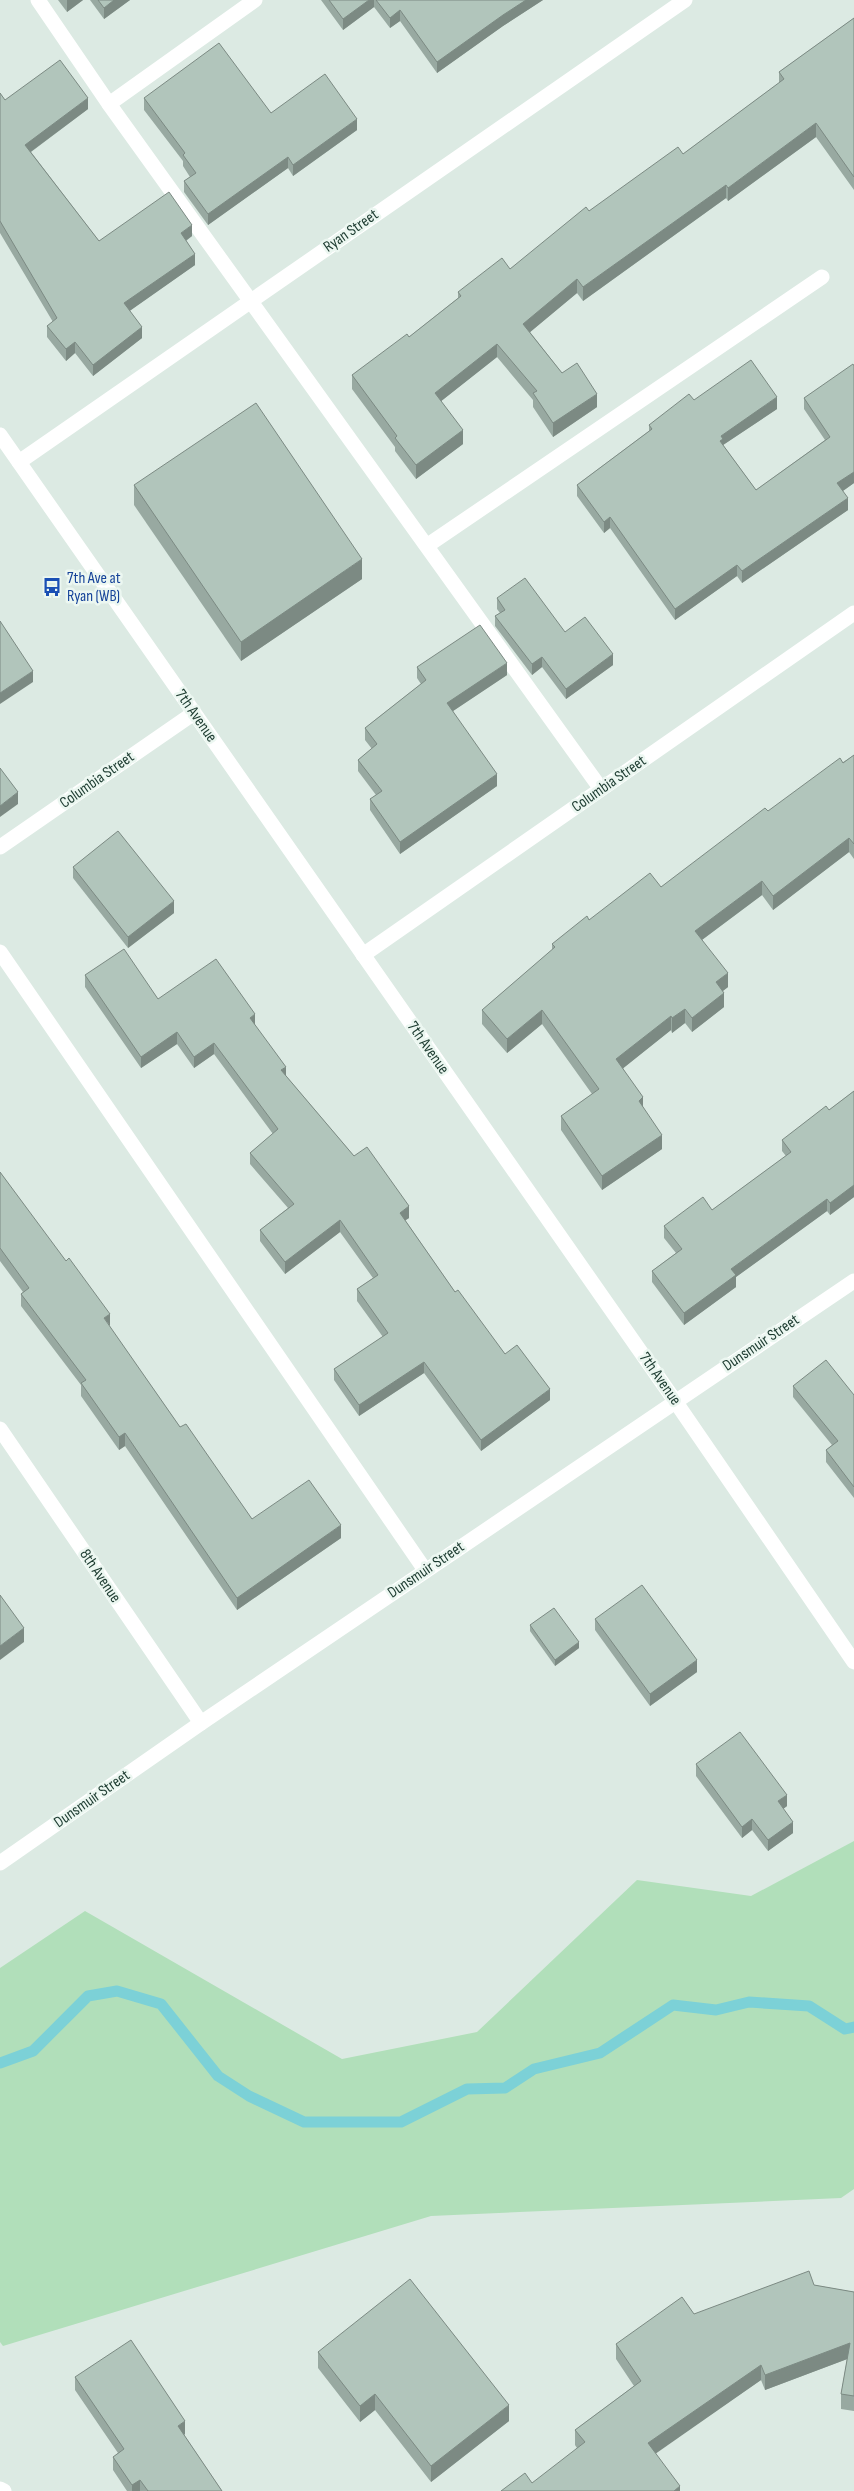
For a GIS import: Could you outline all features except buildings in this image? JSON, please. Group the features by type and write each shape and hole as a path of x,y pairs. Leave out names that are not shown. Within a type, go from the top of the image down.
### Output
{"street":[{"path":"38,0 109,104 252,300 602,789"},
{"path":"109,104 255,0"},
{"name":"Ryan Street","path":"19,462 685,0"},
{"path":"428,545 822,277"},
{"name":"7th Avenue","path":"0,435 675,1401 854,1662"},
{"name":"Columbia Street","path":"363,955 854,613"},
{"name":"Columbia Street","path":"0,847 194,713"},
{"path":"0,952 425,1570"},
{"name":"Dunsmuir Street","path":"0,1863 425,1570 854,1281"},
{"name":"8th Avenue","path":"0,1429 201,1723"},
{"path":"0,2489 4,2491"}],"green space":[{"path":"854,1841 854,2189 841,2198 431,2216 3,2346 0,2342 0,1968 85,1911 342,2059 477,2032 637,1880 751,1896"}],"waterway":[{"path":"0,2063 33,2051 88,1996 117,1991 161,2004 218,2076 249,2096 304,2122 401,2122 467,2089 505,2088 534,2069 600,2053 673,2005 716,2010 749,2002 809,2006 845,2029 854,2027"}],"place":[{"name":"7th Ave at Ryan (WB)","path":"52,587"}]}
